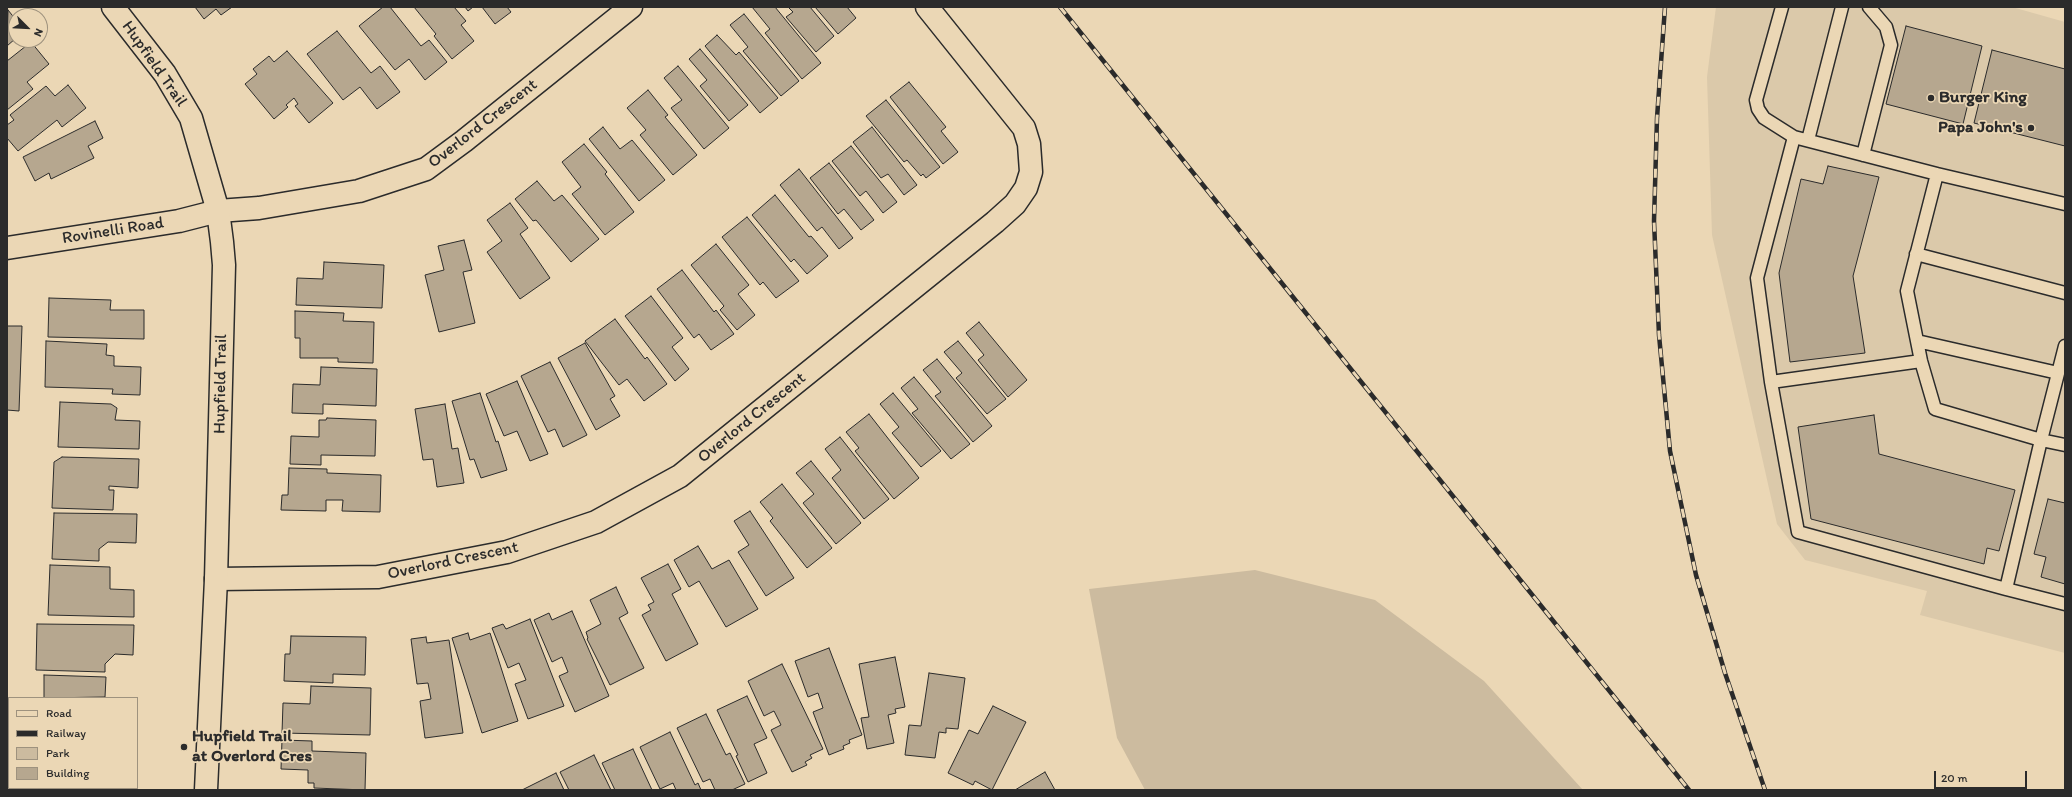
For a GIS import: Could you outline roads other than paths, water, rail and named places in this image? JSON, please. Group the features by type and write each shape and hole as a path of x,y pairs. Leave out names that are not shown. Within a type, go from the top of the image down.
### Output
{"street":[{"name":"Hupfield Trail","path":"114,7 165,74 191,118 218,211 224,265 216,579 206,790"},
{"name":"Overlord Crescent","path":"218,211 259,208 359,191 426,169 464,141 631,7"},
{"name":"Overlord Crescent","path":"216,579 378,577 507,552 596,522 680,476 995,222 1015,204 1026,188 1031,172 1029,144 1024,128 927,7"},
{"name":"Rovinelli Road","path":"7,248 179,221 218,211"}],"lane":[{"path":"1782,7 1756,100 1758,109 1764,118 1794,137 1937,174 2065,204"},
{"path":"1808,140 1842,7"},
{"path":"1863,155 1891,45 1886,27 1869,7"},
{"path":"1794,137 1757,278 1771,382 1798,532 2065,604"},
{"path":"1937,174 1907,291 1921,361 1935,409 2041,440 2065,445"},
{"path":"1916,254 2065,293"},
{"path":"1917,341 2058,373"},
{"path":"2006,589 2065,346"},
{"path":"1771,382 1921,361"}],"railway":[{"path":"1060,7 1689,790"},
{"path":"1665,7 1657,118 1654,221 1659,335 1670,451 1696,575 1725,673 1765,790"}],"place":[{"name":"Burger King","path":"1931,98"},
{"name":"Papa John's","path":"2031,128"},
{"name":"Hupfield Trail at Overlord Cres","path":"184,747"}]}
